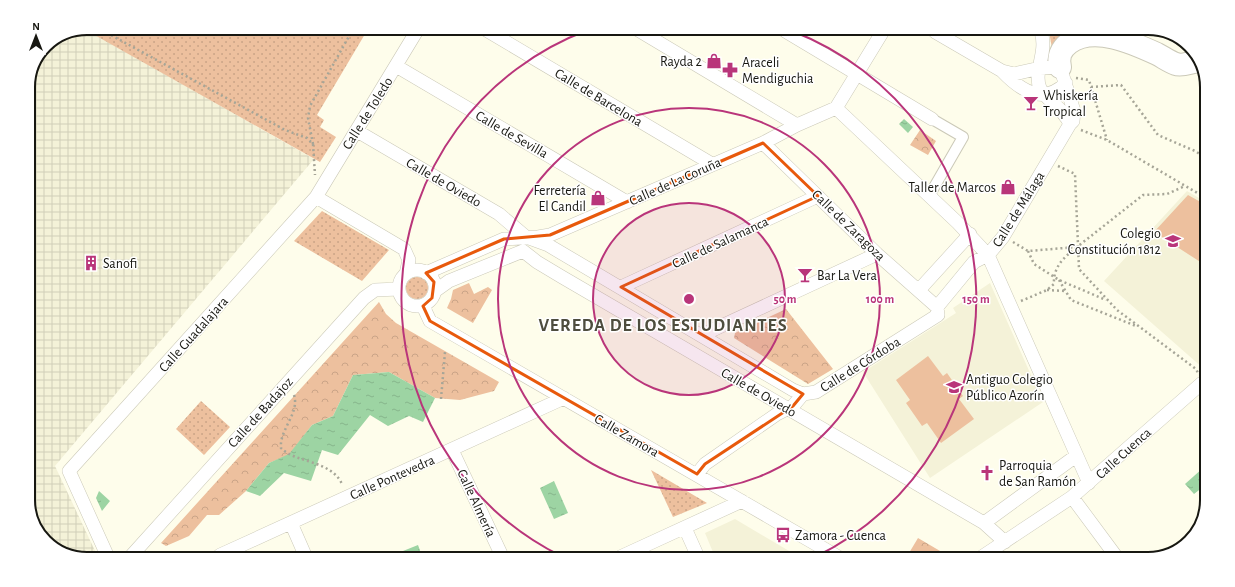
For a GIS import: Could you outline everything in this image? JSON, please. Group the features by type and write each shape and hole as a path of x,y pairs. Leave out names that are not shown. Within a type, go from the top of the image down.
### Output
{"highway":[{"path":"1150,35 1193,61"},
{"path":"1057,74 1059,55 1065,47 1076,39 1089,36 1102,36 1131,44 1178,65 1195,64"}],"street":[{"name":"Calle de Toledo","path":"316,197 339,157 357,132 414,35"},
{"name":"Calle de Barcelona","path":"494,35 712,164"},
{"path":"646,35 797,125"},
{"path":"792,35 963,137 929,196"},
{"path":"881,35 836,108 970,234 988,255"},
{"path":"940,35 1002,71 1010,80 1034,94 1046,95 1054,92 1057,74 1018,74 1002,71"},
{"name":"Calle de Málaga","path":"1041,35 1044,54 1057,74 1074,111 1073,121 1004,237 988,255 1089,483"},
{"name":"Calle de Sevilla","path":"396,66 627,202"},
{"name":"Calle de Málaga","path":"1057,74 1040,88 1063,111 1070,125"},
{"name":"Calle de La Coruña","path":"426,273 504,239 548,236 763,142 836,108"},
{"name":"Calle de Oviedo","path":"357,132 499,214 526,237 548,245 803,394"},
{"name":"Calle de Zaragoza","path":"763,142 877,254 937,307"},
{"name":"Calle de Salamanca","path":"621,287 818,196"},
{"path":"316,197 404,249 409,260 406,274"},
{"name":"Calle Guadalajara","path":"106,552 69,471 316,197"},
{"path":"919,290 970,234"},
{"path":"435,291 449,281 523,251 526,237"},
{"name":"Calle de Oviedo","path":"523,251 537,262 984,523 1005,542"},
{"path":"702,336 877,254"},
{"name":"Calle de Córdoba","path":"697,474 705,464 777,414 793,406 803,394 816,392 938,315 937,307 974,262 988,255"},
{"path":"414,270 426,273 434,282 435,291 432,298 423,306 414,306 406,303 400,296 398,289 401,280 406,274 414,270"},
{"name":"Calle de Badajoz","path":"135,552 364,298 375,290 398,289"},
{"name":"Calle Zamora","path":"423,306 430,321 830,552"},
{"name":"Calle Cuenca","path":"989,552 1072,497 1200,387"},
{"name":"Calle Pontevedra","path":"227,552 564,398"},
{"name":"Calle Almería","path":"452,450 500,552"},
{"path":"984,523 1076,456"},
{"path":"1072,497 1113,552"},
{"path":"631,552 742,501"},
{"path":"290,523 303,552"},
{"path":"685,528 696,552"}],"path":[{"path":"111,35 285,130 307,138 313,144"},
{"path":"315,176 313,144 308,118 310,106 350,35"},
{"path":"1057,74 1089,80 1107,140"},
{"path":"1091,87 1121,85 1158,135 1200,154"},
{"path":"1070,125 1107,140 1200,195"},
{"path":"1048,162 1075,174 1079,269 1117,310 1196,369 1200,378"},
{"path":"1011,306 1046,290 1054,284 1054,276 1062,259 1143,195 1167,194 1185,186"},
{"path":"1004,237 1028,251 1077,247"},
{"path":"1028,251 1034,264 1059,280 1108,300"},
{"path":"1059,280 1071,300 1141,328"},
{"path":"1046,290 1066,292"},
{"path":"441,399 445,352"},
{"path":"293,394 295,399 294,408 281,442 281,448 286,452 318,464 338,476 342,484"}],"highlighted area":[{"path":"763,143 818,196 621,287 803,394 793,406 705,464 697,474 430,321 423,306 432,298 434,282 426,273 504,239 550,235"}],"shaded area":[{"path":"96,35 314,159 55,466 96,552 77,551 67,548 55,541 50,537 40,523 35,504 35,83 40,64 45,56 56,56 56,46 70,38"},
{"name":"Colegio Constitución 1812","path":"1187,191 1200,199 1200,365 1104,281"},
{"name":"Antiguo Colegio Público Azorín","path":"990,283 1043,402 930,478 863,372 956,313 953,308"},
{"path":"735,519 791,552 713,552 705,533"}],"green space":[{"path":"95,35 364,35 317,115 324,120 320,127 336,137 320,162"},
{"path":"1050,35 1065,35 1052,48"},
{"path":"920,130 936,141 928,155 910,145"},
{"path":"1188,195 1200,202 1200,262 1154,232"},
{"path":"322,211 389,250 362,281 294,241"},
{"path":"417,277 425,280 428,288 425,296 417,299 409,296 406,288 409,280"},
{"path":"469,283 474,294 488,287 492,290 473,323 447,308 453,290"},
{"path":"379,302 386,314 396,323 499,382 494,391 460,400 435,398 389,372 353,375 333,416 312,425 289,455 269,463 246,491 219,515 207,515 189,536 166,546 161,543"},
{"path":"786,309 833,369 808,384 734,338 735,333"},
{"path":"928,356 943,376 947,373 963,396 959,399 974,419 941,443 927,423 922,426 906,403 910,400 896,380"},
{"path":"201,401 230,427 204,455 176,429"},
{"path":"651,470 707,503 673,517"},
{"path":"918,538 942,552 910,552"}],"water":[{"path":"904,119 913,127 908,133 899,124"},
{"path":"389,372 435,398 423,422 409,416 388,426 370,415 338,455 322,450 311,481 284,473 260,496 246,491 269,463 289,454 312,425 333,416 353,375"},
{"path":"1200,471 1200,489 1194,494 1185,484"},
{"path":"554,481 568,513 554,519 540,488"},
{"path":"99,491 110,501 102,511 96,498"},
{"path":"418,545 421,552 400,552"}],"place":[{"name":"Rayda 2","path":"714,61"},
{"name":"Araceli Mendiguchia","path":"730,70"},
{"name":"Whiskería Tropical","path":"1031,103"},
{"name":"Taller de Marcos","path":"1008,187"},
{"name":"Ferretería El Candil","path":"598,198"},
{"name":"Colegio Constitución 1812","path":"1173,241"},
{"name":"Sanofi","path":"91,263"},
{"name":"Bar La Vera","path":"805,275"},
{"name":"Antiguo Colegio Público Azorín","path":"954,387"},
{"name":"Parroquia de San Ramón","path":"987,473"},
{"name":"Zamora - Cuenca","path":"783,535"}],"district":[{"name":"VEREDA DE LOS ESTUDIANTES","path":"663,325"}]}
